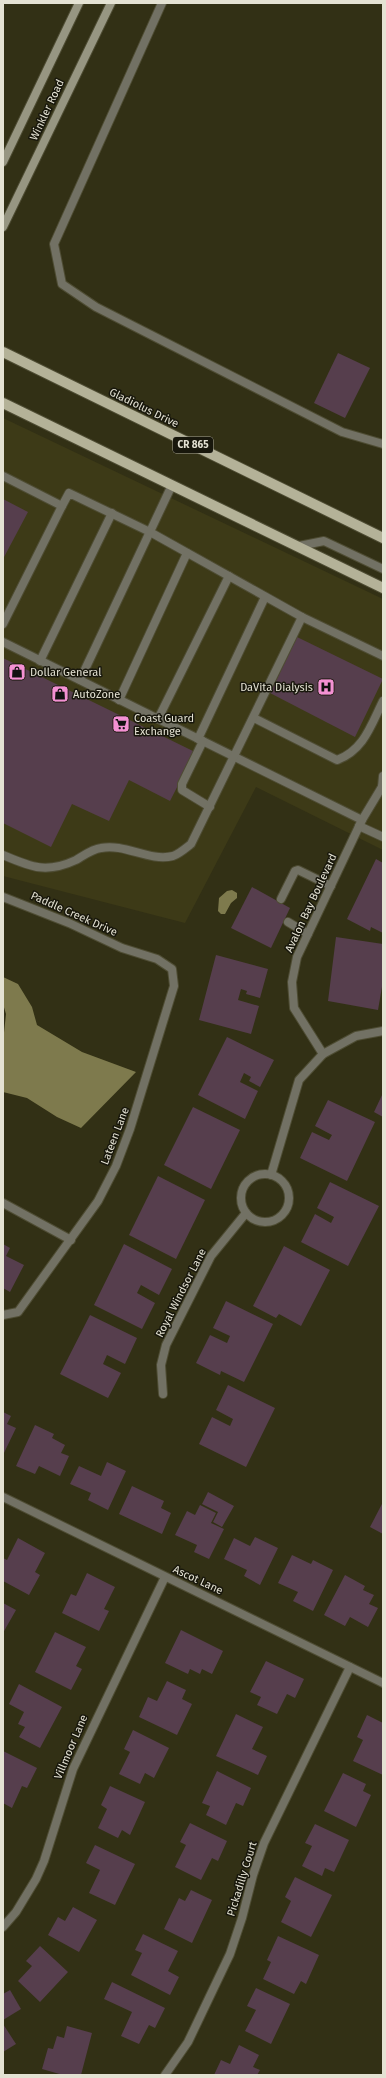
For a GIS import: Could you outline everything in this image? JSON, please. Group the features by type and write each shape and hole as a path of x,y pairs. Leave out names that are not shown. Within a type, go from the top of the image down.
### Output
{"main road":[{"name":"Gladiolus Drive","path":"3,352 383,538"},
{"path":"3,403 383,588"}],"street":[{"name":"Winkler Road","path":"3,162 80,3"},
{"name":"Winkler Road","path":"3,227 111,3"},
{"path":"162,3 54,244 62,284 96,307 342,432 383,444"},
{"path":"3,476 62,506"},
{"path":"80,680 172,485"},
{"path":"3,624 69,493 150,532 302,618 383,656"},
{"path":"40,660 112,513"},
{"path":"299,546 324,541 383,569"},
{"path":"119,700 187,553"},
{"path":"158,719 229,576"},
{"path":"210,807 182,790 182,784 265,597"},
{"path":"3,855 28,866 43,869 60,867 100,848 117,847 161,857 175,856 191,844 302,618"},
{"path":"3,642 201,740 360,823 383,837"},
{"path":"254,718 337,760 348,756 361,745 383,701"},
{"name":"Avalon Bay Boulevard","path":"323,1054 294,1008 292,982 297,957 360,823 382,786 383,776"},
{"path":"281,899 295,871 298,870 331,886"},
{"name":"Paddle Creek Drive","path":"3,896 135,953"},
{"path":"288,922 308,934"},
{"name":"Lateen Lane","path":"3,1316 18,1312 98,1201 116,1166 130,1129 174,986 172,969 157,958 135,953"},
{"path":"271,1175 299,1080 323,1054 356,1036 383,1031"},
{"path":"271,1175 279,1178 288,1191 287,1208 282,1215 267,1222 253,1219 246,1213 241,1198 245,1185 254,1176 271,1175"},
{"path":"3,1203 71,1240"},
{"name":"Royal Windsor Lane","path":"163,1394 162,1364 166,1345 211,1256 246,1213"},
{"name":"Ascot Lane","path":"3,1498 277,1630 383,1683"},
{"name":"Villmoor Lane","path":"3,1927 16,1912 36,1879 44,1861 72,1769 165,1577"},
{"name":"Pickadilly Court","path":"165,2075 188,2042 230,1954 264,1843 350,1667"}],"shaded area":[{"path":"3,418 383,599 383,850 256,787 185,923 3,876"},
{"path":"232,890 237,893 237,898 231,903 225,914 221,914 218,911 219,898 227,891"},
{"path":"3,977 18,984 32,1007 37,1025 82,1052 136,1072 81,1128 57,1117 27,1098 3,1092 3,1042 6,1014 3,1004"}],"building":[{"path":"338,353 370,368 345,418 314,403"},
{"path":"3,499 28,512 3,559"},
{"name":"DaVita Dialysis","path":"297,637 383,679 355,737 270,693"},
{"path":"3,658 195,752 170,801 129,780 109,821 72,804 51,847 3,823"},
{"path":"376,859 383,863 383,933 371,927 370,931 347,919"},
{"path":"252,887 290,908 271,948 231,928"},
{"path":"336,937 383,944 383,981 378,1010 328,1001"},
{"path":"216,955 268,969 260,998 246,994 247,991 241,989 238,1000 259,1006 251,1034 199,1020"},
{"path":"227,1037 274,1060 260,1087 249,1081 251,1077 244,1073 240,1082 258,1091 245,1119 198,1095"},
{"path":"383,1093 383,1117 374,1112"},
{"path":"328,1100 375,1122 347,1181 300,1158 312,1132 329,1140 332,1135 315,1126"},
{"path":"193,1107 240,1130 211,1189 164,1165"},
{"path":"158,1176 205,1200 176,1259 129,1235"},
{"path":"330,1182 379,1206 348,1266 301,1242 315,1214 331,1223 334,1217 317,1208"},
{"path":"3,1244 10,1248 6,1256 24,1265 10,1292 3,1288"},
{"path":"124,1244 172,1269 159,1295 141,1285 137,1293 155,1303 142,1329 94,1305"},
{"path":"284,1246 330,1270 301,1326 279,1314 276,1318 253,1306"},
{"path":"226,1301 273,1324 244,1382 221,1371 220,1375 196,1363 210,1335 227,1343 230,1336 213,1328"},
{"path":"90,1315 137,1338 125,1364 107,1355 103,1364 121,1373 108,1398 60,1374"},
{"path":"228,1385 275,1408 246,1467 199,1444 212,1417 230,1426 233,1419 216,1410"},
{"path":"3,1412 11,1416 7,1424 16,1428 3,1455"},
{"path":"35,1425 54,1434 52,1438 65,1445 61,1453 69,1456 60,1476 39,1466 35,1474 16,1466"},
{"path":"107,1462 126,1471 108,1510 88,1500 91,1493 70,1484 79,1466 101,1476"},
{"path":"132,1486 164,1501 161,1508 171,1513 162,1534 119,1514"},
{"path":"208,1492 234,1506 222,1527 213,1522 218,1512 202,1504"},
{"path":"383,1502 383,1534 370,1527"},
{"path":"200,1505 216,1513 211,1523 224,1529 209,1559 194,1552 197,1545 175,1535 187,1511 195,1515"},
{"path":"255,1537 278,1548 260,1585 244,1576 247,1570 224,1559 234,1538 250,1546"},
{"path":"18,1538 45,1553 35,1572 40,1575 29,1595 3,1581 3,1558 7,1560"},
{"path":"292,1555 311,1564 313,1560 333,1570 313,1611 293,1601 298,1592 278,1583"},
{"path":"87,1573 115,1587 104,1609 109,1611 99,1631 62,1613 71,1594 76,1596"},
{"path":"345,1575 365,1586 363,1590 374,1595 369,1604 378,1608 368,1627 350,1617 345,1626 324,1615"},
{"path":"3,1603 16,1610 3,1633"},
{"path":"181,1630 223,1651 212,1674 202,1669 200,1674 190,1669 188,1674 165,1663"},
{"path":"55,1632 86,1647 76,1666 82,1669 71,1690 35,1672"},
{"path":"266,1661 304,1679 295,1698 287,1694 277,1714 257,1705 261,1697 250,1692"},
{"path":"167,1681 186,1690 182,1699 192,1704 177,1735 139,1717 148,1697 157,1701"},
{"path":"19,1684 62,1707 40,1748 19,1737 25,1727 18,1724 24,1712 9,1704"},
{"path":"236,1714 263,1727 252,1749 267,1756 258,1775 216,1756"},
{"path":"367,1715 383,1723 383,1775 353,1761 363,1740 357,1737"},
{"path":"133,1730 169,1748 154,1778 145,1773 140,1784 119,1774 130,1752 124,1749"},
{"path":"3,1751 37,1768 27,1788 22,1786 12,1808 3,1803"},
{"path":"217,1771 251,1788 243,1806 236,1803 226,1825 206,1815 210,1806 202,1803"},
{"path":"343,1773 366,1784 363,1791 371,1795 356,1827 324,1811"},
{"path":"110,1786 145,1802 130,1835 122,1830 118,1838 98,1828 107,1809 101,1805"},
{"path":"190,1823 227,1841 218,1861 212,1858 201,1880 175,1867 186,1845 180,1842"},
{"path":"315,1824 349,1840 334,1872 325,1868 322,1876 302,1866 312,1846 305,1843"},
{"path":"95,1845 135,1864 115,1905 89,1893 100,1870 86,1863"},
{"path":"295,1877 332,1895 311,1937 281,1922 291,1901 285,1897"},
{"path":"191,1890 212,1900 192,1943 164,1929 179,1898 185,1901"},
{"path":"73,1907 97,1920 79,1952 48,1935 58,1917 65,1921"},
{"path":"143,1934 178,1951 168,1971 179,1977 170,1995 131,1975 142,1953 135,1950"},
{"path":"278,1936 319,1955 306,1984 301,1981 294,1994 263,1979 271,1962 267,1960"},
{"path":"40,1946 68,1972 40,2002 18,1981 32,1966 26,1961"},
{"path":"112,1982 165,2008 155,2028 149,2025 139,2044 121,2036 132,2012 104,1999"},
{"path":"256,1988 290,2004 271,2044 245,2031 256,2010 247,2006"},
{"path":"10,1990 21,2009 3,2020 3,1994"},
{"path":"3,2024 16,2044 3,2052"},
{"path":"67,2026 92,2033 81,2075 63,2075 42,2069 48,2048 53,2049 57,2036 64,2038"},
{"path":"239,2045 259,2055 253,2067 260,2070 257,2075 214,2075 221,2060 230,2064"}],"place":[{"name":"Dollar General","path":"17,672"},
{"name":"DaVita Dialysis","path":"326,687"},
{"name":"AutoZone","path":"60,694"},
{"name":"Coast Guard Exchange","path":"121,724"}]}
